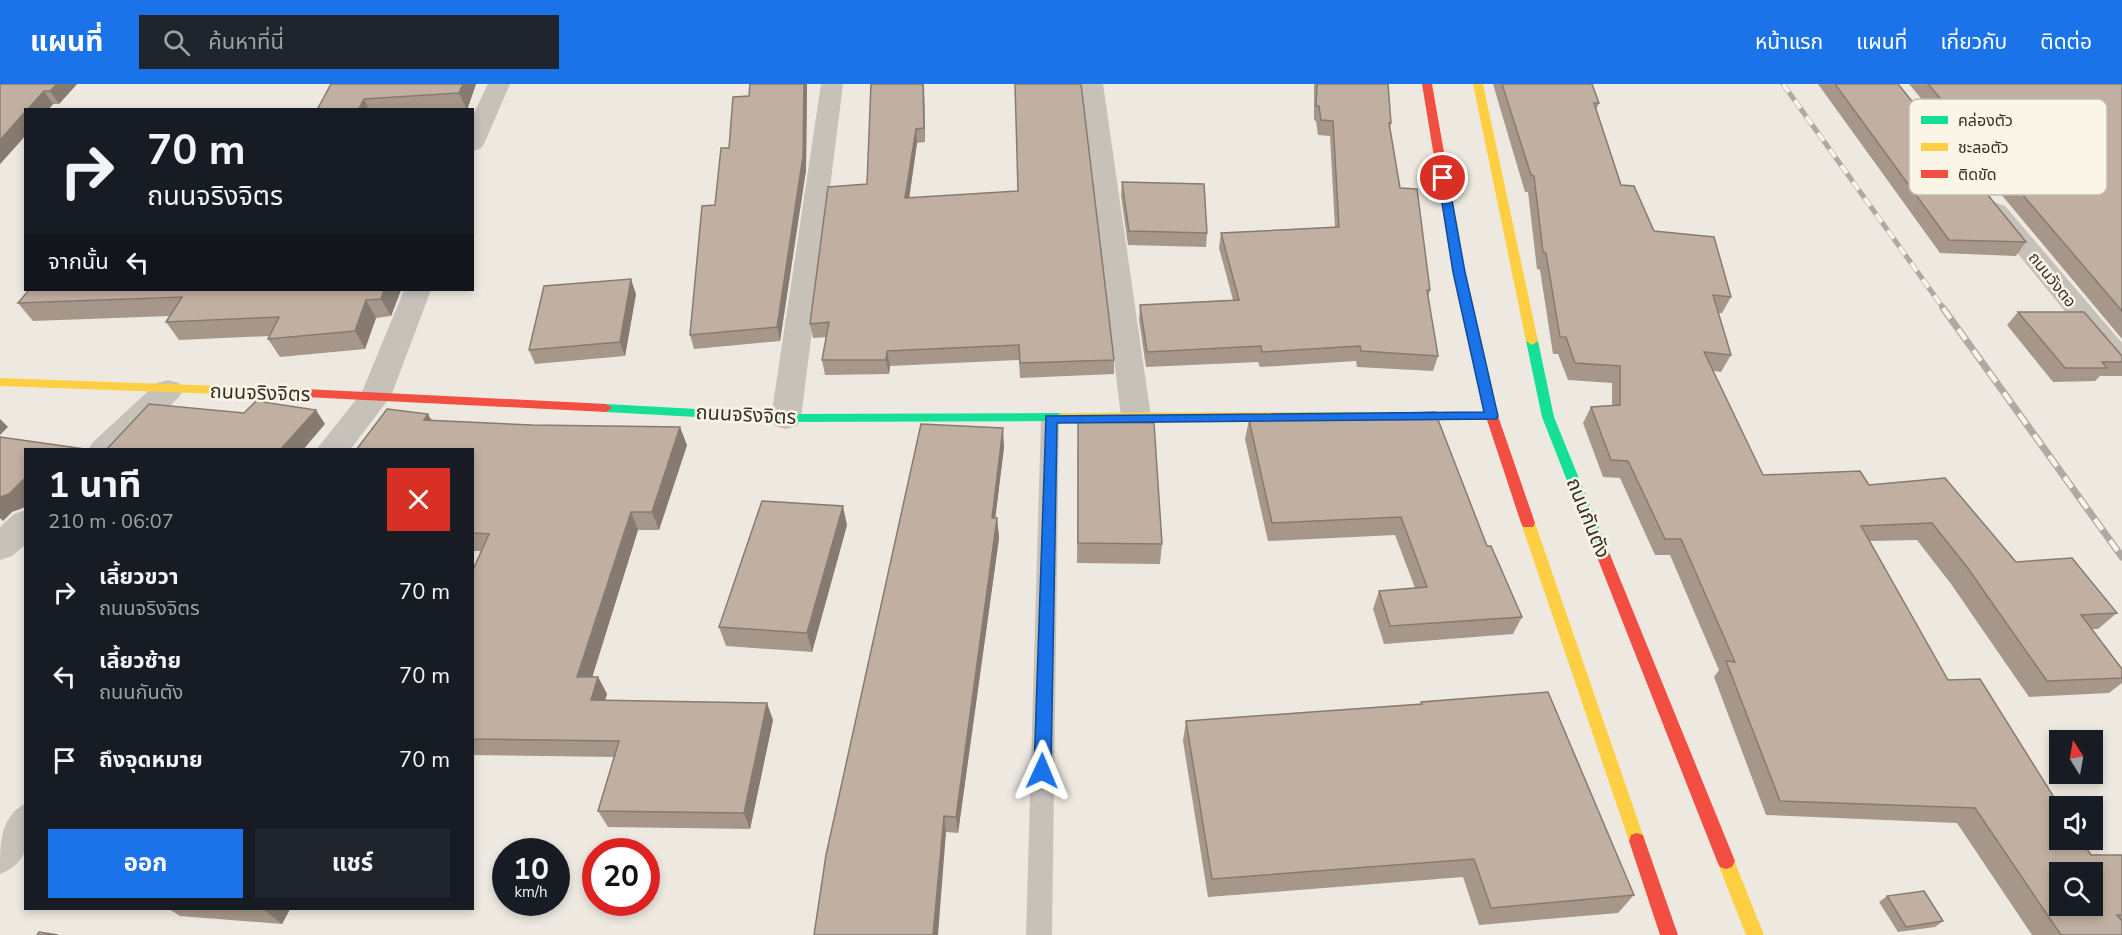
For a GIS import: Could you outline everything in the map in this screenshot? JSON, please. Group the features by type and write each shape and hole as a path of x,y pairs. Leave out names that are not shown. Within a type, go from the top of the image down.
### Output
{"main road":[{"path":"1427,84 1459,272 1497,416 1669,935"},
{"name":"ถนนกันตัง","path":"1478,84 1543,417 1755,935"},
{"name":"ถนนจริงจิตร","path":"0,382 376,396 786,418 1497,416"}],"street":[{"path":"474,140 499,84"},
{"path":"786,418 832,84"},
{"path":"1092,84 1136,417"},
{"name":"ถนนวังตอ","path":"1983,195 2122,362"},
{"path":"334,448 376,396 417,291"},
{"path":"106,448 168,390"},
{"path":"0,547 24,526"},
{"path":"0,854 24,824"}],"lane":[{"path":"1039,935 1050,419"}],"building":[{"path":"0,84 57,84 50,91 44,91 29,108 24,108 24,113 0,140"},
{"path":"331,84 463,84 459,93 364,99 359,108 318,108"},
{"path":"750,84 804,84 803,156 777,327 690,335 702,206 715,205 721,148 729,148 733,97 749,96"},
{"path":"871,84 923,84 924,128 916,129 905,198 1018,191 1015,84 1081,84 1114,360 1020,363 1019,345 887,351 886,360 822,360 829,322 810,324 828,187 867,184"},
{"path":"1317,84 1388,84 1391,123 1389,123 1400,188 1417,189 1430,290 1427,290 1438,356 1361,351 1360,346 1262,352 1261,346 1147,352 1140,305 1239,300 1221,233 1339,227 1333,121 1321,120 1319,106 1316,106"},
{"path":"1502,84 1592,84 1599,103 1594,103 1621,185 1634,186 1654,231 1714,237 1731,297 1713,295 1731,355 1704,352 1763,475 1860,471 1869,485 1945,478 2016,562 2072,558 2117,613 2081,615 2122,669 2122,678 2047,681 1967,567 1932,523 1861,526 1948,680 1980,679 2053,796 2049,796 2049,850 2088,850 2091,855 2122,855 2122,915 2117,915 2122,921 2122,935 2061,935 1975,808 1780,801 1726,661 1735,662 1681,539 1665,539 1628,461 1611,460 1591,407 1620,405 1620,366 1575,363 1566,337 1560,337 1546,253 1543,252 1534,176 1531,175"},
{"path":"1835,84 1898,84 1910,99 1909,185"},
{"path":"1928,84 2122,84 2122,311 2023,195 2107,195 2107,99 1941,99"},
{"path":"1122,182 1204,184 1207,233 1129,231"},
{"path":"1916,195 1988,195 2026,242 1949,240"},
{"path":"631,279 620,342 529,350 544,286"},
{"path":"28,291 384,291 381,299 366,300 355,331 268,339 279,317 166,322 182,297 18,303"},
{"path":"2018,312 2084,312 2122,356 2122,362 2102,362 2107,368 2065,368"},
{"path":"256,401 316,410 282,448 108,448 149,404 244,413"},
{"path":"387,409 428,414 424,420 532,425 680,427 652,512 631,512 577,677 598,677 591,700 767,703 744,813 598,811 619,741 474,739 474,568 489,534 474,533 474,448 358,448"},
{"path":"1435,412 1487,546 1491,546 1522,617 1390,626 1379,591 1427,587 1401,517 1272,523 1249,420"},
{"path":"1078,422 1154,423 1162,544 1078,543"},
{"path":"921,424 1003,428 992,518 997,518 956,817 944,816 933,935 814,935 826,855"},
{"path":"0,437 78,448 24,448 24,479 9,494 0,497"},
{"path":"762,501 843,506 807,633 719,627"},
{"path":"1548,692 1634,895 1491,908 1474,859 1212,879 1186,721 1422,704 1421,702"},
{"path":"1924,891 1943,921 1906,927 1887,896"},
{"path":"39,932 58,935 37,935"}],"railway":[{"path":"1783,84 1944,309"},
{"path":"1943,308 2122,557"}],"traffic: fast":[{"path":"1532,341 1548,417 1604,557"},
{"path":"606,408 786,418 1061,417"}],"traffic: slow":[{"path":"1478,84 1532,341"},
{"path":"0,382 305,393"},
{"path":"1061,417 1390,416"},
{"path":"1528,523 1637,841"},
{"path":"1726,861 1755,935"}],"traffic: jam":[{"path":"1427,84 1459,272 1492,416 1528,523"},
{"path":"305,393 606,408"},
{"path":"1390,416 1492,416"},
{"path":"1604,557 1726,861"},
{"path":"1637,841 1669,935"}],"route":[{"path":"1042,771 1050,419 1492,416 1459,272 1443,178"}]}
